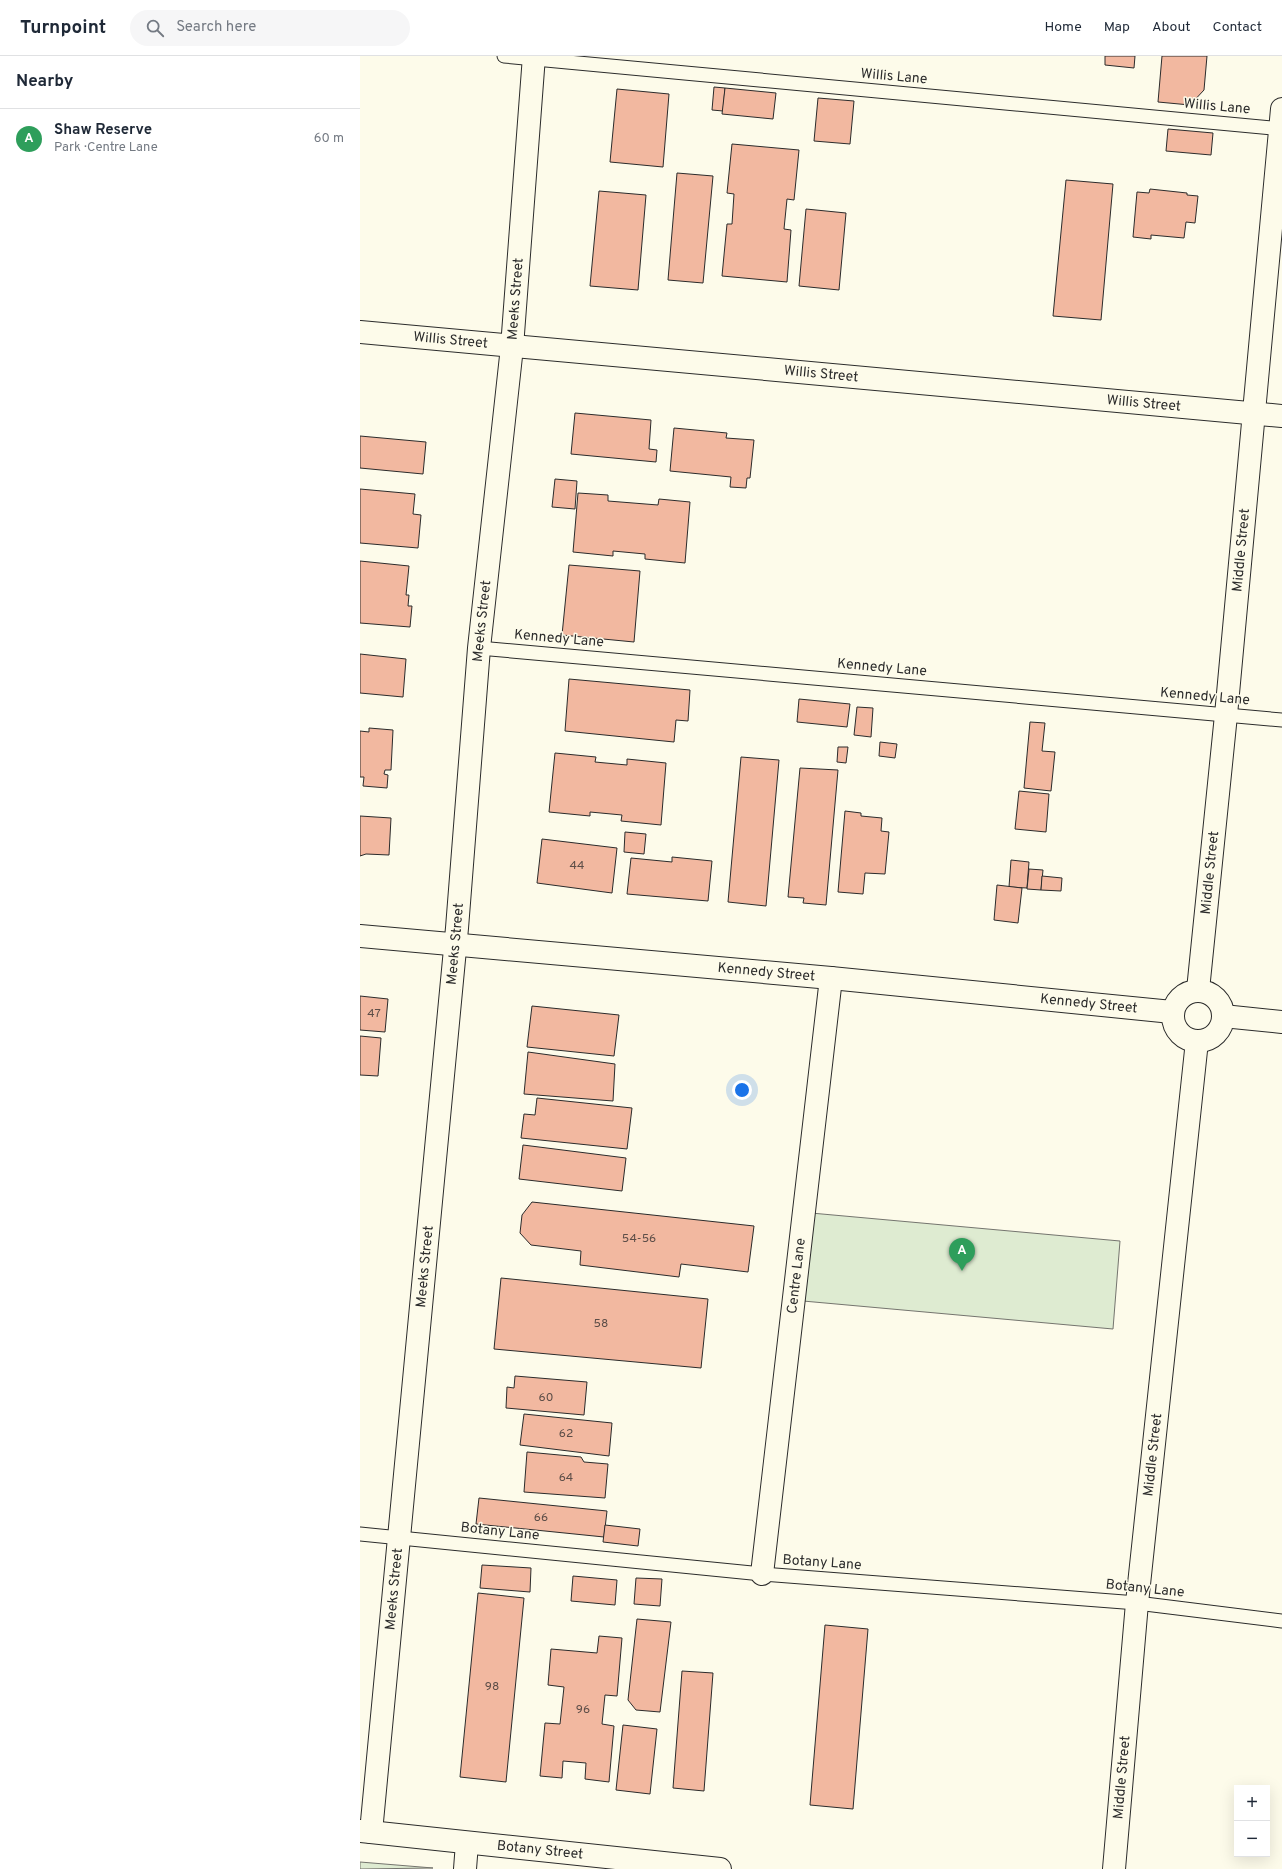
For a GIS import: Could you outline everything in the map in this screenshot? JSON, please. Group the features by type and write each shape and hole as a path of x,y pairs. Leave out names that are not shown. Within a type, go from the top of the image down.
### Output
{"street":[{"name":"Meeks Street","path":"366,1831 399,1538 455,945 479,648 512,346 534,58"},
{"name":"Middle Street","path":"1198,990 1226,714 1281,122"},
{"name":"Willis Street","path":"360,332 1282,416"},
{"name":"Kennedy Street","path":"360,936 831,978 1172,1012"},
{"name":"Centre Lane","path":"762,1574 831,978"},
{"path":"1198,990 1207,992 1215,997 1220,1004 1223,1016 1222,1024 1214,1036 1206,1040 1197,1041 1188,1039 1179,1033 1174,1026 1172,1012 1180,997 1187,992 1198,990"},
{"path":"1223,1016 1282,1022"},
{"name":"Middle Street","path":"1114,1869 1137,1603 1197,1041"},
{"name":"Botany Street","path":"366,1831 720,1869"},
{"path":"465,1869 467,1843"}],"lane":[{"name":"Willis Lane","path":"504,56 1281,122"},
{"name":"Kennedy Lane","path":"479,648 1282,720"},
{"name":"Botany Lane","path":"360,1534 762,1574 1137,1603 1282,1621"}],"green space":[{"path":"811,1213 1120,1241 1113,1329 803,1301"},
{"path":"360,1862 433,1868 360,1869"}],"building":[{"path":"1105,56 1135,56 1134,68 1105,65"},
{"path":"1162,56 1207,56 1204,90 1190,105 1158,102"},
{"path":"714,87 725,88 723,111 712,110"},
{"path":"725,88 776,93 773,119 722,114"},
{"path":"617,89 669,94 663,167 610,162"},
{"path":"818,98 854,101 850,144 814,141"},
{"path":"1168,129 1213,133 1211,155 1166,151"},
{"path":"732,144 799,150 794,200 787,199 784,229 791,230 787,282 722,276 727,224 732,224 734,194 727,193"},
{"path":"677,173 713,176 703,283 668,280"},
{"path":"1066,180 1113,184 1101,320 1053,316"},
{"path":"1150,189 1187,193 1187,195 1198,196 1195,223 1186,222 1184,238 1151,235 1151,239 1133,237 1137,192 1149,193"},
{"path":"599,191 646,195 638,290 590,286"},
{"path":"806,209 846,213 839,290 799,286"},
{"path":"575,413 651,420 649,449 657,450 656,462 571,454"},
{"path":"674,428 727,433 726,438 754,440 750,478 747,478 746,488 730,487 731,477 670,471"},
{"path":"360,436 426,442 423,474 360,468"},
{"path":"555,479 577,481 575,509 552,507"},
{"path":"360,489 415,494 413,514 421,515 418,548 360,543"},
{"path":"578,493 608,495 608,501 658,505 659,499 690,502 685,563 645,559 645,554 613,551 613,556 573,552"},
{"path":"360,561 409,566 406,595 409,595 408,606 412,606 410,627 360,623"},
{"path":"569,565 640,571 634,642 562,635"},
{"path":"360,654 406,659 403,697 360,693"},
{"path":"569,679 690,690 688,721 676,720 674,742 565,731"},
{"path":"799,699 850,704 847,727 797,722"},
{"path":"857,707 873,708 871,737 854,735"},
{"path":"1030,722 1045,723 1042,751 1055,752 1051,791 1024,788"},
{"path":"369,728 393,730 391,770 385,770 384,774 388,775 387,788 363,786 364,777 360,777 360,731 369,732"},
{"path":"880,742 897,744 895,758 879,756"},
{"path":"838,747 848,747 846,763 837,762"},
{"path":"555,753 596,757 595,762 627,765 627,759 666,763 661,825 621,821 622,815 590,812 590,816 549,812"},
{"path":"741,757 779,760 766,906 728,902"},
{"path":"800,768 838,770 826,905 803,903 804,898 788,897"},
{"path":"1019,791 1049,794 1046,832 1015,829"},
{"path":"845,811 861,813 861,816 882,818 881,831 889,832 885,874 865,873 863,894 838,892"},
{"path":"360,816 391,818 389,855 366,854 360,856"},
{"path":"625,832 646,834 644,854 624,852"},
{"path":"542,839 617,848 612,893 537,883"},
{"path":"672,857 712,861 708,901 627,894 631,858 672,862"},
{"path":"1011,860 1029,862 1027,888 1009,887"},
{"path":"1029,869 1043,870 1041,890 1027,889"},
{"path":"1042,876 1062,878 1061,891 1041,890"},
{"path":"997,885 1022,888 1018,923 994,920"},
{"path":"360,996 388,999 385,1032 360,1030"},
{"path":"532,1006 619,1015 614,1056 527,1047"},
{"path":"360,1036 381,1038 378,1076 360,1075"},
{"path":"528,1052 615,1064 613,1101 524,1094"},
{"path":"537,1098 632,1108 627,1149 521,1138 524,1114 535,1115"},
{"path":"523,1145 626,1158 622,1191 519,1179"},
{"path":"532,1202 754,1226 748,1272 681,1264 679,1277 580,1265 581,1251 531,1245 520,1233 522,1215"},
{"path":"501,1278 708,1299 701,1368 494,1349"},
{"path":"515,1376 587,1382 584,1415 506,1408 507,1387 514,1388"},
{"path":"524,1414 612,1423 609,1456 520,1445"},
{"path":"527,1452 581,1457 584,1462 608,1464 605,1498 524,1492"},
{"path":"479,1498 607,1511 604,1537 476,1524"},
{"path":"605,1525 640,1529 638,1546 603,1542"},
{"path":"482,1565 531,1568 530,1592 480,1588"},
{"path":"573,1576 617,1580 615,1605 571,1601"},
{"path":"636,1578 662,1579 660,1606 634,1604"},
{"path":"478,1593 524,1598 506,1782 460,1777"},
{"path":"637,1619 671,1622 660,1712 636,1710 628,1700"},
{"path":"825,1625 868,1629 853,1809 810,1805"},
{"path":"599,1636 622,1638 617,1696 605,1695 602,1724 614,1726 609,1782 585,1779 586,1763 563,1761 562,1778 540,1776 545,1723 560,1724 564,1687 548,1685 551,1649 597,1653"},
{"path":"682,1671 713,1673 704,1791 673,1788"},
{"path":"623,1725 657,1729 650,1794 616,1790"}],"place":[{"name":"Shaw Reserve","path":"962,1271"}]}
